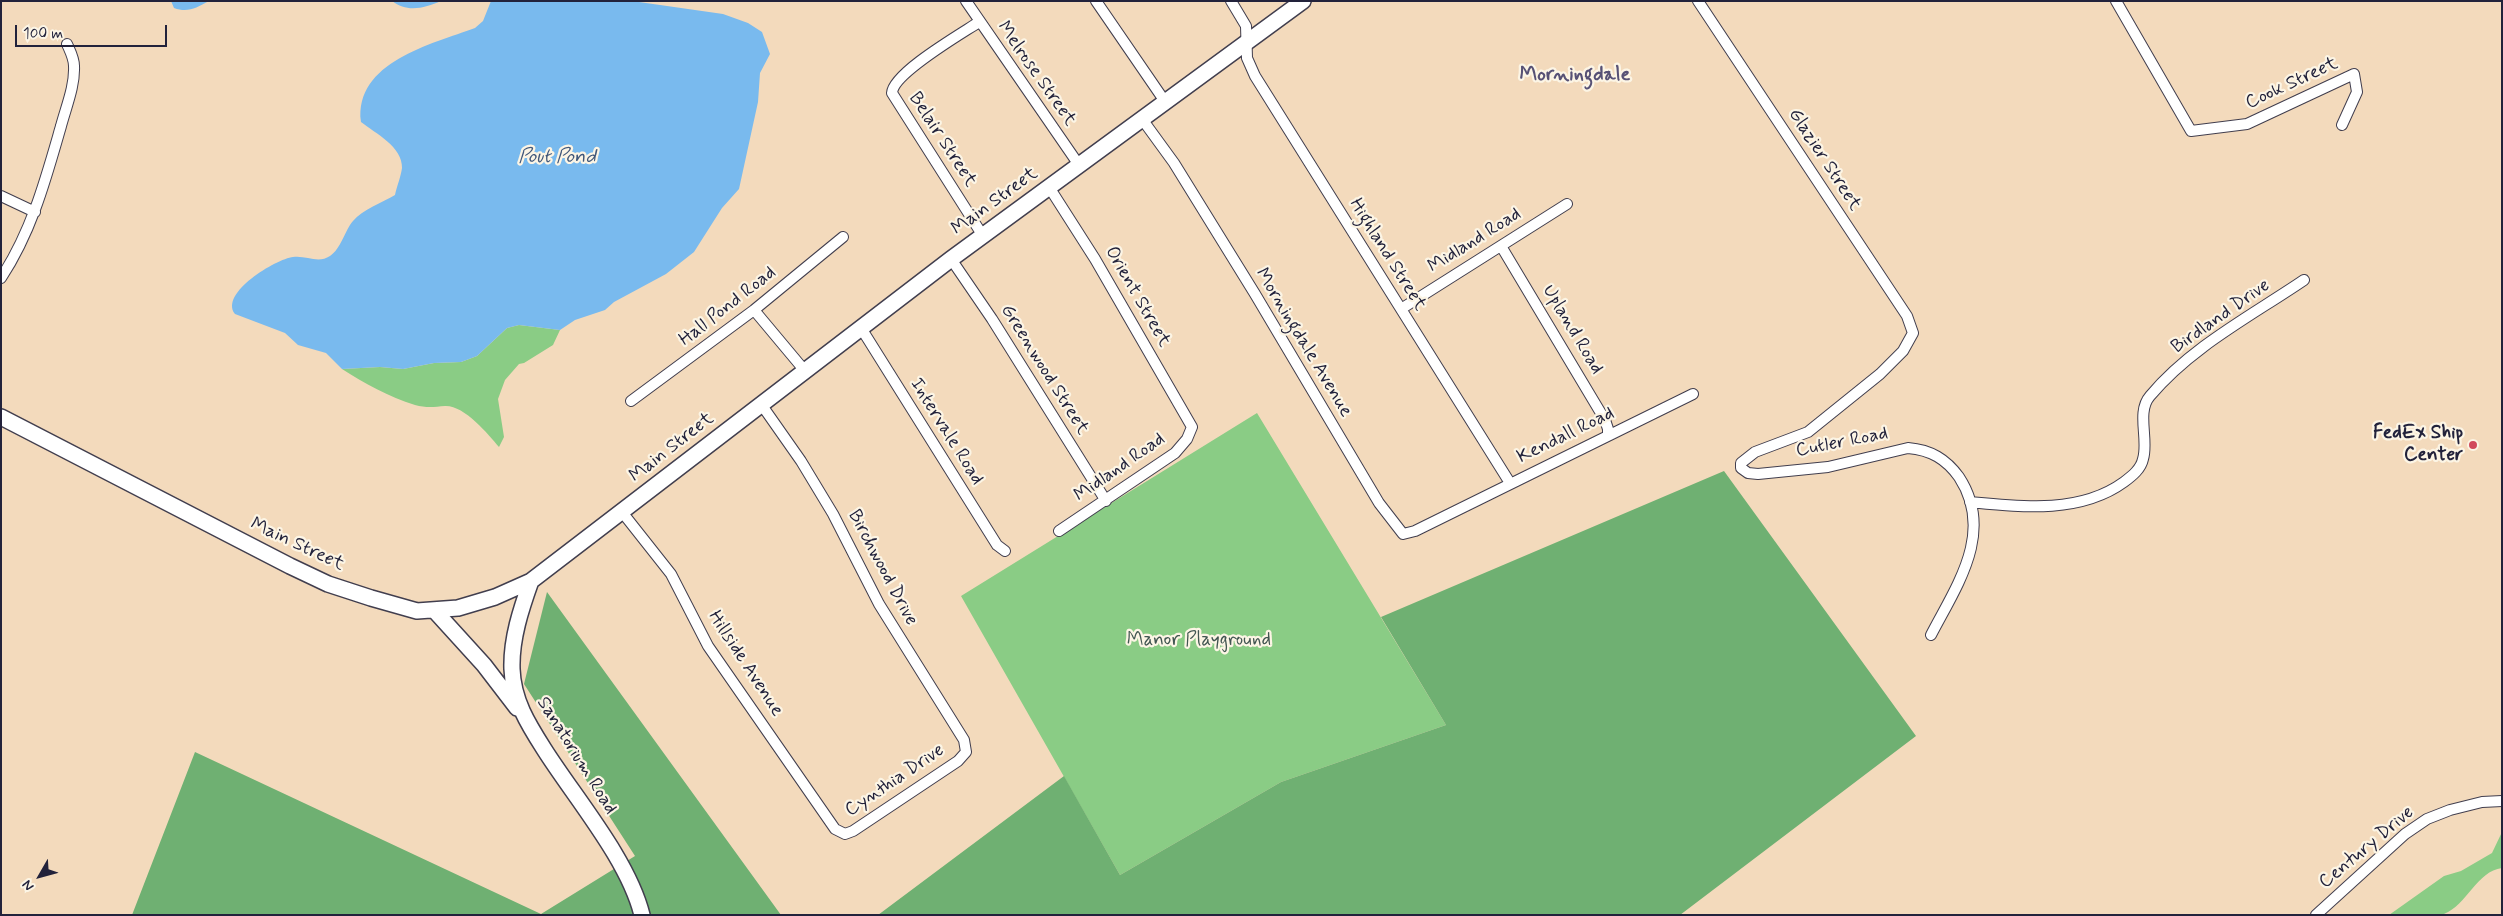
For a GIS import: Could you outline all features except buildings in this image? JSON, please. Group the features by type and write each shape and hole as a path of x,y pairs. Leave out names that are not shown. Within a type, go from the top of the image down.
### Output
{"main road":[{"name":"Main Street","path":"1,417 328,584 410,609 458,608 484,601 531,581 951,259 1303,1"},
{"name":"Sanatorium Road","path":"531,581 519,619 512,654 514,686 524,718 620,864 634,890 642,915"},
{"path":"434,610 484,665 524,718"}],"street":[{"name":"Melrose Street","path":"966,1 1079,165"},
{"path":"1096,1 1166,103"},
{"name":"Highland Street","path":"1230,1 1246,26 1247,58 1255,76 1510,483"},
{"name":"Glazier Street","path":"1698,1 1907,316 1914,333 1910,339"},
{"name":"Cook Street","path":"2116,1 2191,131 2247,124 2354,74 2357,92 2342,125"},
{"name":"Belair Street","path":"979,22 906,73 892,88 892,93 897,105 983,236"},
{"path":"1,278 20,246 35,212 73,82 74,65 67,44"},
{"name":"Morningdale Avenue","path":"1142,119 1174,163 1255,294 1379,503 1400,532 1408,534 1456,510"},
{"name":"Orient Street","path":"1049,187 1095,258 1192,427"},
{"path":"1,196 35,212"},
{"name":"Midland Road","path":"1401,309 1568,204"},
{"name":"Hall Pond Road","path":"631,401 754,310 843,237"},
{"name":"Upland Road","path":"1501,246 1604,420 1608,429 1608,435"},
{"name":"Greenwood Street","path":"951,259 992,319 1106,501"},
{"name":"Birdland Drive","path":"1970,502 2030,507 2058,506 2084,501 2113,490 2131,477 2144,459 2145,405 2155,390 2192,356 2304,280"},
{"path":"754,310 805,371"},
{"name":"Intervale Road","path":"861,328 997,545 1005,551"},
{"name":"Cutler Road","path":"1910,339 1902,351 1880,374 1816,426 1800,436 1755,452 1741,463 1741,468 1748,473 1758,474 1828,467 1896,450 1918,449 1937,455 1948,463 1964,486 1970,502 1975,521 1974,543 1931,635"},
{"name":"Kendall Road","path":"1456,510 1693,394"},
{"name":"Birchwood Drive","path":"761,404 780,429 834,514 879,604 964,740 966,752"},
{"name":"Midland Road","path":"1059,531 1175,453 1188,439 1192,427"},
{"name":"Hillside Avenue","path":"622,512 671,574 713,654 825,816 841,833"},
{"name":"Cynthia Drive","path":"841,833 853,831 866,824 958,761 966,752"},
{"name":"Century Drive","path":"2316,915 2405,834 2427,819 2450,810 2482,802 2502,801"}],"green space":[{"path":"519,325 560,330 553,345 524,363 519,364 505,380 498,399 504,437 499,447 475,421 460,410 445,406 423,407 405,402 342,369 380,367 403,369 434,363 461,362 477,356 507,328"},
{"name":"Manor Playground","path":"1257,413 1446,725 1281,782 1120,875 961,596"},
{"path":"1724,471 1916,736 1680,915 878,915 1064,776 1120,875 1281,782 1446,725 1381,617"},
{"path":"547,592 781,915 132,915 195,752 541,914 635,856 524,684"},
{"path":"2502,832 2502,868 2493,870 2486,875 2452,910 2439,915 2389,915 2444,876 2461,871 2492,853"}],"water":[{"path":"171,1 209,1 196,8 184,10 174,8"},
{"path":"392,1 441,1 429,6 410,8 398,5"},
{"name":"Pout Pond","path":"491,1 632,1 723,14 748,23 762,32 770,54 760,73 758,102 739,189 722,208 694,252 666,274 614,302 605,310 575,320 560,330 519,325 507,328 477,356 461,362 434,363 403,369 380,367 342,369 326,353 298,345 285,333 235,314 232,306 235,297 252,278 285,259 298,257 321,259 330,256 337,249 350,225 357,217 395,195 401,174 401,160 387,141 361,122 362,101 370,84 383,70 399,58 475,28 483,21"}],"place":[{"name":"FedEx Ship Center","path":"2473,445"}],"district":[{"name":"Morningdale","path":"1575,76"}]}
